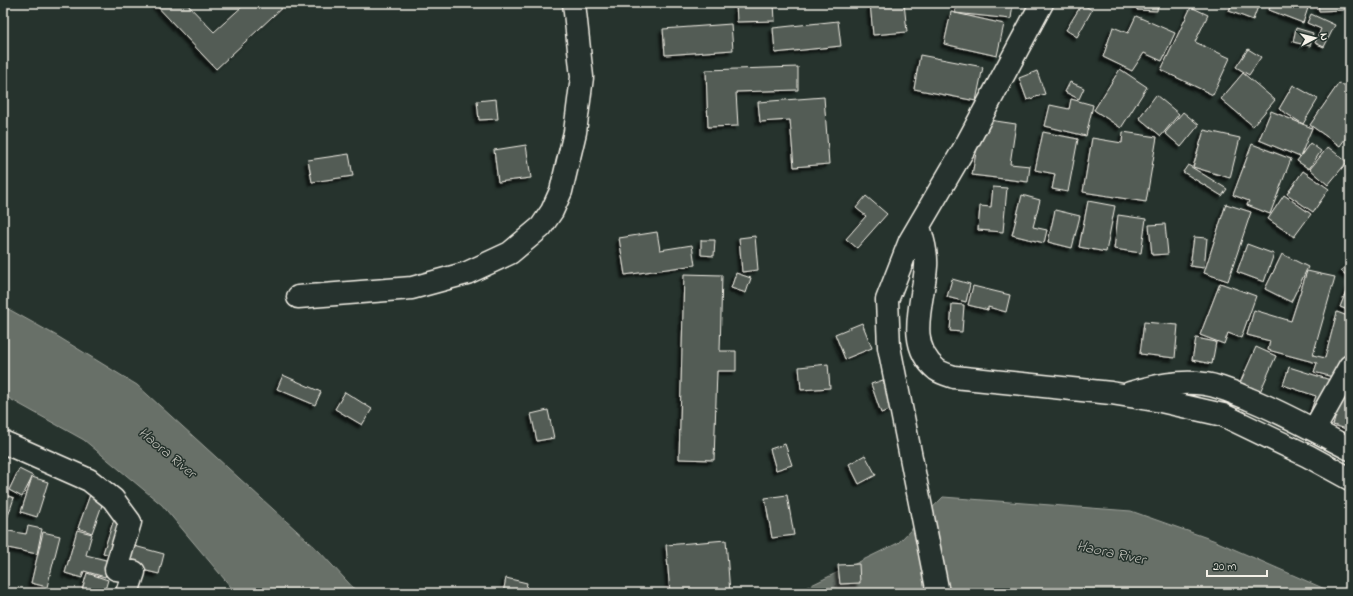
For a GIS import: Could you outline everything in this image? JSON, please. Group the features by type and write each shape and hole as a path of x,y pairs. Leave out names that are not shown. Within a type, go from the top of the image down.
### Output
{"street":[{"path":"298,297 412,288 467,273 510,253 541,227 552,211 561,191 575,132 582,77 574,3"},
{"path":"938,593 889,347 887,300 910,241 1042,3"},
{"path":"919,227 924,243 926,265 918,323 918,340 925,357 937,370 954,377 1121,395 1223,415 1308,456 1350,479"},
{"path":"1314,430 1350,366"},
{"path":"1121,395 1156,386 1174,384 1206,384 1233,392 1272,408 1350,449"},
{"path":"3,442 89,480 113,499 130,522 116,568 134,572 127,593"}],"water":[{"name":"Haora River","path":"3,306 57,336 137,385 319,551 358,593 236,593 162,505 84,440 3,395"},
{"name":"Haora River","path":"943,497 1131,511 1213,540 1334,593 795,593 898,543"}],"building":[{"path":"154,3 186,3 214,32 246,3 287,3 216,69"},
{"path":"736,3 774,3 775,21 737,22"},
{"path":"870,3 904,3 907,32 873,35"},
{"path":"956,3 1013,3 1011,19 955,13"},
{"path":"1137,3 1158,3 1157,11 1137,10"},
{"path":"1232,3 1259,4 1253,20 1229,11"},
{"path":"1271,3 1295,3 1308,8 1303,23 1269,10"},
{"path":"1318,3 1343,3 1344,10 1319,11"},
{"path":"1082,4 1092,10 1077,37 1066,30"},
{"path":"1191,7 1208,15 1195,42 1230,58 1213,95 1161,70"},
{"path":"951,12 1004,24 997,56 944,44"},
{"path":"1311,14 1335,25 1324,47 1315,43 1321,29 1307,23"},
{"path":"1136,16 1175,33 1162,61 1144,53 1132,71 1103,57 1113,27 1128,33"},
{"path":"838,21 841,46 775,53 773,28"},
{"path":"731,24 733,50 665,55 663,29"},
{"path":"1296,28 1313,33 1310,46 1293,42"},
{"path":"1248,49 1261,57 1249,75 1236,67"},
{"path":"920,55 983,67 976,101 914,89"},
{"path":"798,67 798,90 736,92 738,126 708,127 706,70"},
{"path":"1120,69 1147,87 1121,128 1094,110"},
{"path":"1037,71 1045,94 1027,100 1019,78"},
{"path":"1243,73 1275,100 1253,126 1221,99"},
{"path":"1070,82 1084,88 1079,99 1065,92"},
{"path":"1339,83 1350,90 1350,132 1340,146 1310,125"},
{"path":"1293,85 1318,99 1303,124 1279,109"},
{"path":"1156,95 1179,114 1161,136 1139,118"},
{"path":"824,97 829,164 794,167 790,120 760,122 758,102"},
{"path":"496,99 498,119 479,120 477,101"},
{"path":"1071,99 1093,105 1086,136 1045,126 1050,105 1069,109"},
{"path":"1271,111 1312,128 1300,157 1259,140"},
{"path":"1183,112 1199,125 1181,147 1165,133"},
{"path":"982,119 1016,124 1010,164 1030,166 1028,182 972,175"},
{"path":"1204,130 1240,138 1230,178 1193,167"},
{"path":"1043,132 1078,139 1068,192 1052,189 1055,174 1035,170"},
{"path":"1123,132 1157,137 1146,202 1083,192 1092,138 1122,143"},
{"path":"1310,143 1321,151 1309,169 1297,161"},
{"path":"1252,144 1291,159 1270,214 1247,205 1249,201 1233,195"},
{"path":"526,145 531,178 498,182 494,150"},
{"path":"1328,147 1347,162 1328,185 1310,169"},
{"path":"349,154 353,176 312,182 308,160"},
{"path":"1188,165 1227,189 1222,196 1183,172"},
{"path":"1303,171 1329,189 1313,212 1287,194"},
{"path":"993,187 1007,188 1003,232 978,230 980,206 991,207"},
{"path":"1022,195 1040,200 1033,227 1047,230 1044,243 1012,235"},
{"path":"1284,195 1311,214 1294,237 1268,219"},
{"path":"866,196 887,214 857,248 846,239 866,216 856,208"},
{"path":"1088,201 1115,206 1106,252 1079,247"},
{"path":"1226,204 1251,212 1228,281 1204,273"},
{"path":"1055,210 1080,216 1072,248 1048,242"},
{"path":"1118,215 1146,219 1141,253 1114,249"},
{"path":"1165,224 1168,254 1152,255 1149,225"},
{"path":"657,232 660,250 692,245 695,265 625,275 619,238"},
{"path":"755,236 758,270 742,272 739,238"},
{"path":"1194,237 1207,238 1204,268 1190,266"},
{"path":"701,240 715,240 714,256 701,255"},
{"path":"1247,244 1274,254 1264,282 1237,272"},
{"path":"1282,254 1308,267 1291,302 1265,289"},
{"path":"1350,260 1350,278 1341,271"},
{"path":"1307,271 1335,277 1313,355 1325,358 1337,312 1350,317 1350,374 1348,381 1314,372 1317,363 1268,350 1270,341 1247,335 1254,310 1291,321"},
{"path":"736,273 751,278 746,293 731,288"},
{"path":"684,274 722,275 720,351 736,351 736,371 717,371 714,460 679,459"},
{"path":"952,279 970,284 966,302 947,297"},
{"path":"1220,283 1256,296 1241,338 1228,333 1224,344 1200,335"},
{"path":"1350,284 1350,311 1340,307"},
{"path":"973,286 1010,295 1006,312 988,307 988,310 968,305"},
{"path":"952,304 964,305 962,332 950,331"},
{"path":"1144,322 1178,325 1175,358 1140,354"},
{"path":"862,323 872,348 845,359 835,334"},
{"path":"1196,338 1216,342 1212,364 1192,360"},
{"path":"1256,347 1276,356 1260,392 1240,383"},
{"path":"828,364 830,388 801,390 799,367"},
{"path":"1289,367 1340,383 1327,422 1309,416 1316,396 1283,385"},
{"path":"283,375 321,392 315,405 277,389"},
{"path":"883,380 893,409 881,413 871,384"},
{"path":"345,392 372,409 362,425 335,409"},
{"path":"1343,394 1350,397 1350,430 1333,425"},
{"path":"548,410 554,438 537,441 531,414"},
{"path":"785,444 792,465 776,470 770,449"},
{"path":"865,455 876,475 859,484 849,464"},
{"path":"19,469 33,476 22,497 9,490"},
{"path":"32,477 48,482 37,517 21,512"},
{"path":"92,489 106,494 92,533 78,528"},
{"path":"3,494 14,498 7,519 3,518"},
{"path":"787,495 794,535 772,538 765,498"},
{"path":"114,519 127,523 117,557 103,553"},
{"path":"28,526 42,529 37,554 3,547 3,530 26,534"},
{"path":"77,530 92,534 86,555 110,561 105,577 84,571 82,578 65,573"},
{"path":"43,532 60,536 47,587 31,583"},
{"path":"726,540 730,593 670,593 666,545"},
{"path":"127,544 164,554 159,574 122,565"},
{"path":"859,564 860,583 840,584 838,565"},
{"path":"87,573 108,580 104,593 90,593 82,590"},
{"path":"506,578 527,583 525,593 503,593"},
{"path":"161,589 179,593 160,593"}]}
